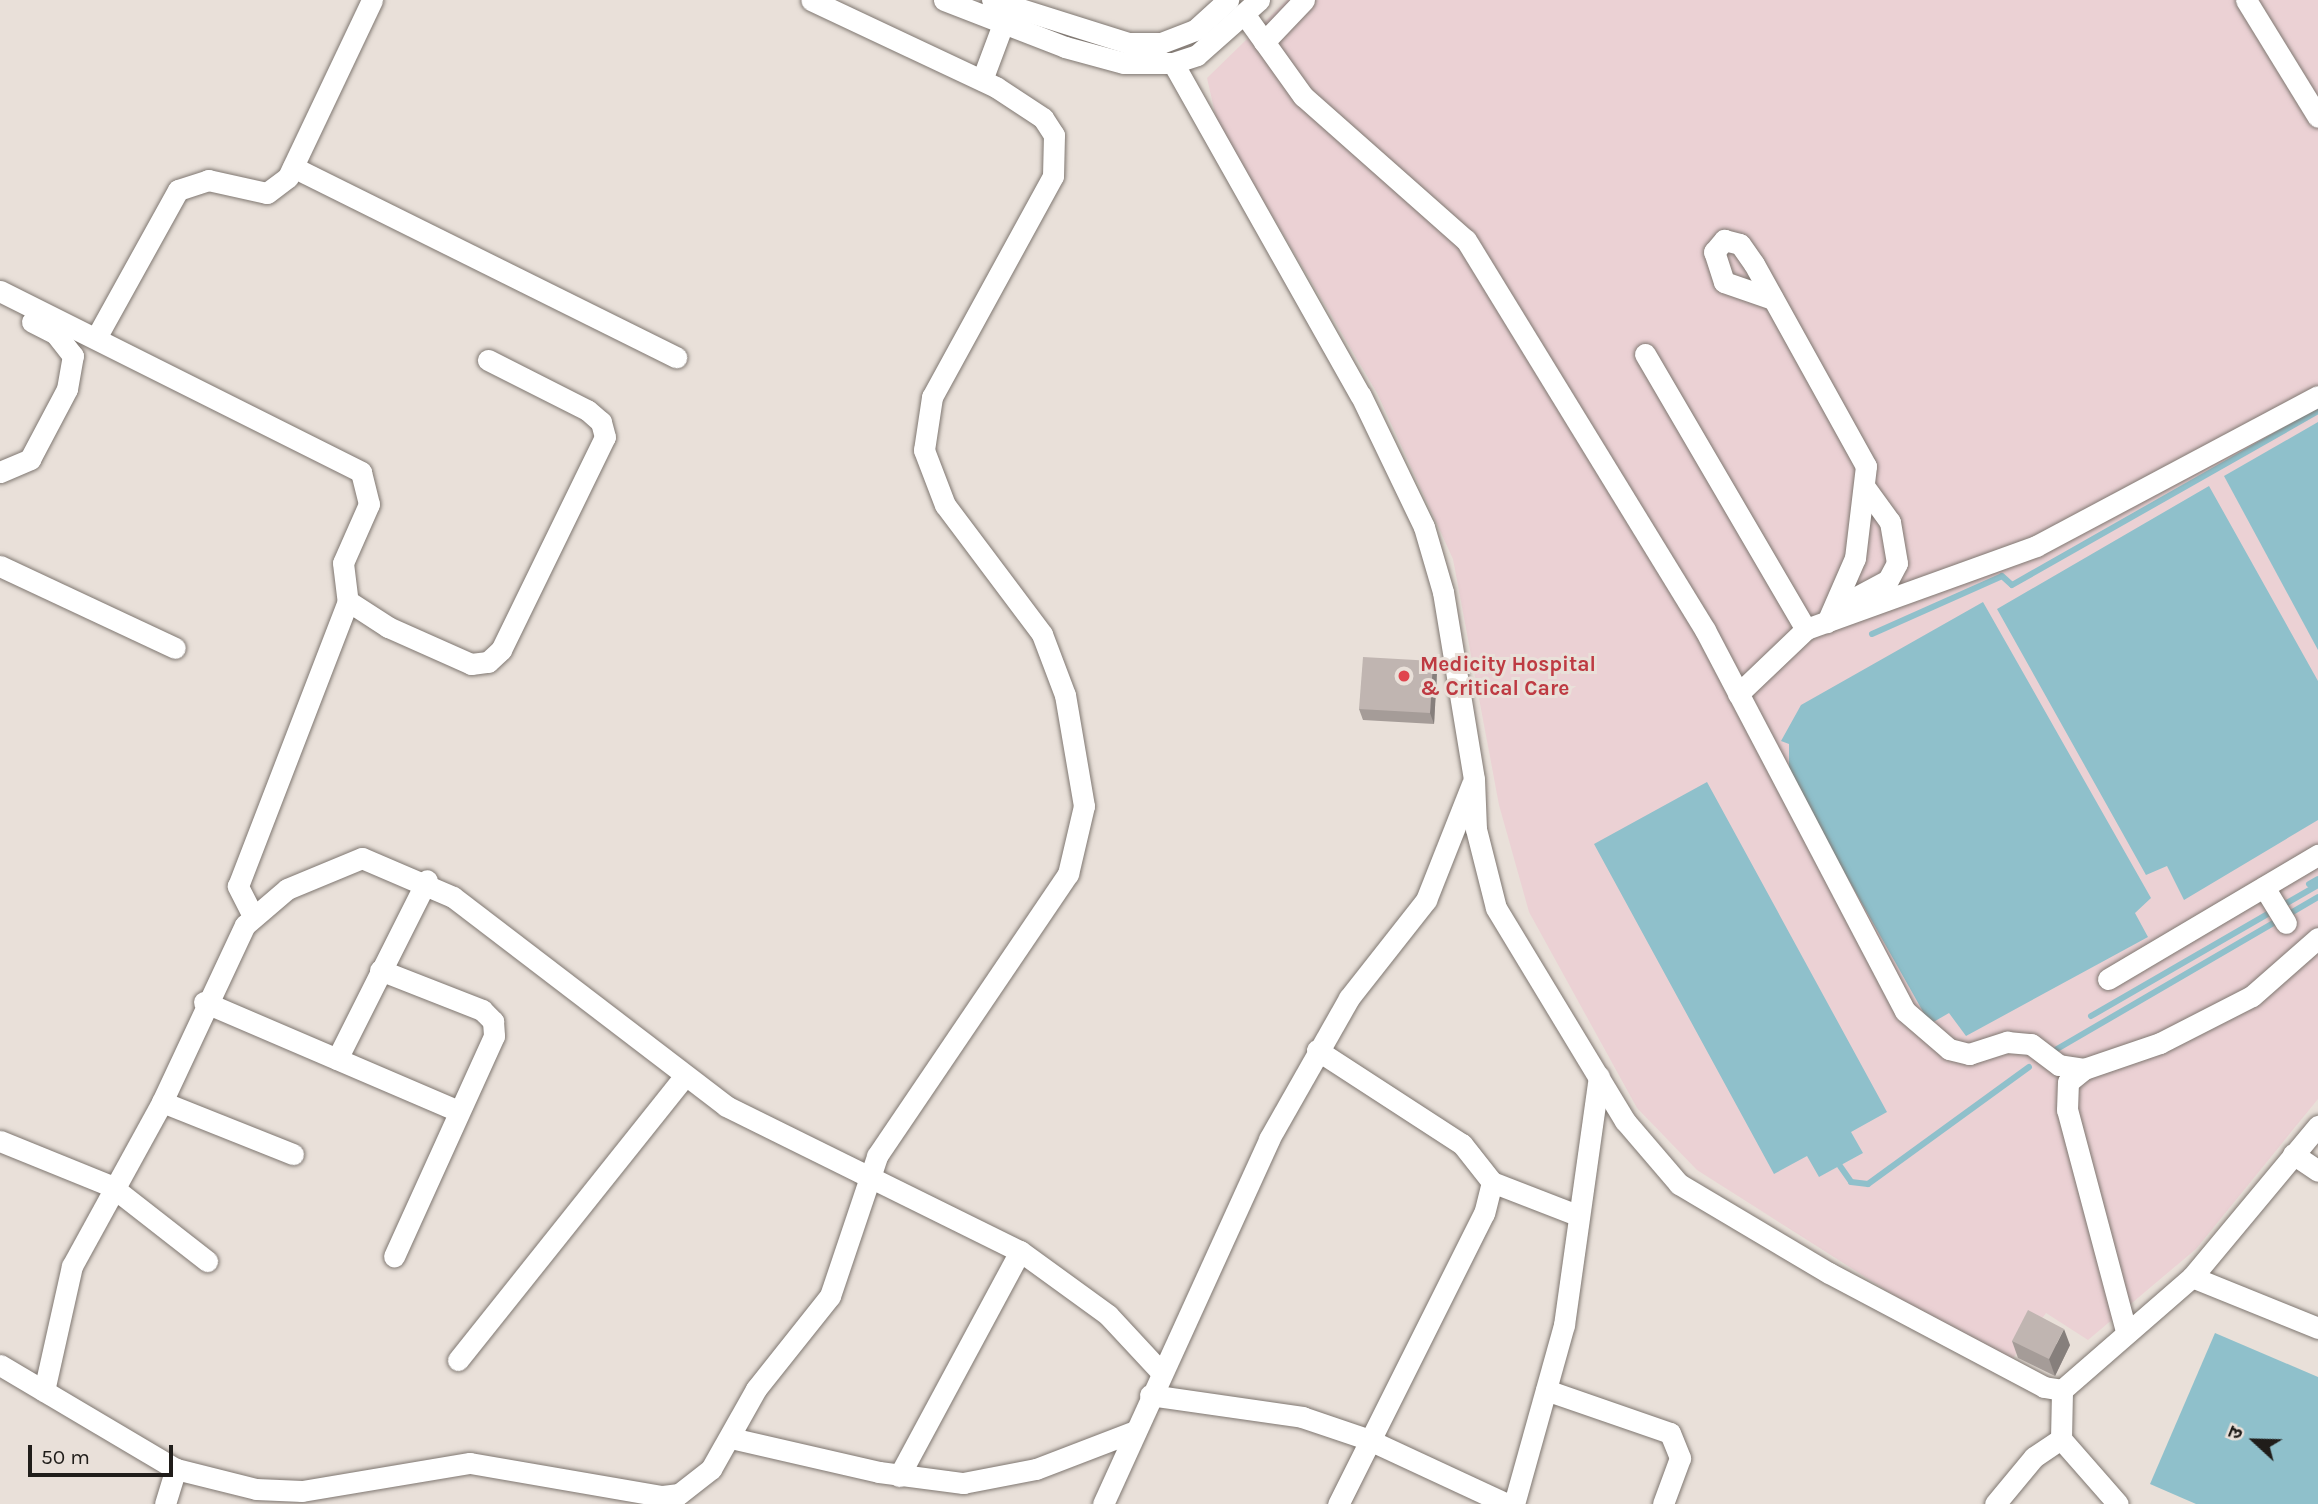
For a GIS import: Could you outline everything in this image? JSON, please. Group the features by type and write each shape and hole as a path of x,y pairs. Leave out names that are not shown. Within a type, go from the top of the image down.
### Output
{"street":[{"path":"96,338 178,190 208,180 267,194 293,167 372,0"},
{"path":"0,1365 177,1469 256,1489 302,1491 470,1463 662,1496 694,1485 731,1438 756,1389 830,1296 868,1177 1069,874 1084,806 1065,695 1042,635 945,505 923,450 932,397 1053,176 1056,156 1043,118 982,80 811,0"},
{"path":"944,0 1001,10 1041,8 1128,43 1161,43 1195,30 1228,0"},
{"path":"1264,42 1304,0"},
{"path":"2246,0 2318,117"},
{"path":"1001,10 1124,63 1173,63 1197,55 1252,7 1264,42 1303,96 1350,143 1466,240 1705,630 1905,1011 1949,1049 1969,1054 2007,1041 2031,1044 2059,1065 2084,1069"},
{"path":"982,80 1001,10"},
{"path":"1173,63 1361,396 1424,527 1443,592 1474,779 1476,829 1496,908 1640,1141 1704,1204 2044,1387 2063,1390"},
{"path":"293,167 676,357"},
{"path":"0,291 361,472 369,504 343,563 348,601 238,886 253,915"},
{"path":"1773,299 1866,466 1855,558 1827,622"},
{"path":"0,306 56,334 73,356 50,429 30,459 0,472"},
{"path":"1644,354 1806,629"},
{"path":"348,601 388,627 471,664 488,662 501,650 605,437 601,422 587,410 488,360"},
{"path":"1738,694 1806,629 2036,546 2318,396"},
{"path":"1827,622 1853,598 1888,580 1897,563 1890,522 1864,486"},
{"path":"0,566 175,648"},
{"path":"1103,1504 1150,1395 1317,1050 1426,900 1474,779"},
{"path":"2108,979 2269,894 2318,855"},
{"path":"44,1391 72,1266 111,1186 162,1102 204,1002 253,915 347,859 381,862 427,880 495,925 683,1078 758,1125 1020,1251 1108,1315 1161,1372"},
{"path":"337,1059 427,880"},
{"path":"2269,894 2286,923"},
{"path":"2126,1331 2067,1110 2068,1082 2084,1069 2160,1043 2252,996 2318,938"},
{"path":"380,970 464,1002 493,1021 489,1049 458,1111 394,1256"},
{"path":"204,1002 458,1111"},
{"path":"1317,1050 1462,1144 1492,1182 1577,1215"},
{"path":"1514,1504 1564,1325 1577,1215 1599,1076"},
{"path":"458,1360 683,1078"},
{"path":"162,1102 293,1154"},
{"path":"2118,1504 2060,1439 2063,1390 2126,1331 2192,1278 2318,1126"},
{"path":"0,1141 111,1186 207,1261"},
{"path":"2293,1154 2318,1171"},
{"path":"1338,1504 1367,1439 1484,1213 1492,1182"},
{"path":"899,1476 1020,1251"},
{"path":"2192,1278 2318,1328"},
{"path":"1546,1390 1670,1433 1679,1458 1663,1504"},
{"path":"1150,1395 1266,1409 1367,1439 1507,1504"},
{"path":"731,1438 899,1476 989,1479 1135,1431"},
{"path":"1995,1504 2034,1457 2060,1439"},
{"path":"165,1504 177,1469"}],"shaded area":[{"path":"1287,0 2318,0 2318,1099 2196,1249 2088,1340 2046,1313 2011,1361 1914,1308 1697,1170 1637,1108 1529,912 1499,805 1453,559 1377,393 1217,122 1207,78"}],"water":[{"path":"2318,422 2318,650 2224,476"},
{"path":"2209,486 2318,681 2318,820 2184,900 2167,866 2146,875 1997,609"},
{"path":"1983,602 2151,898 2135,913 2148,937 1966,1036 1949,1013 1930,1024 1789,774 1789,744 1781,741 1801,705"},
{"path":"1707,782 1887,1112 1851,1132 1863,1153 1819,1177 1807,1156 1774,1174 1594,844"},
{"path":"2215,1333 2318,1377 2318,1504 2196,1504 2150,1484"}],"building":[{"path":"1363,657 1433,661 1430,713 1359,709"},
{"path":"2028,1310 2064,1329 2049,1359 2012,1341"}],"waterway":[{"path":"1872,634 2002,576 2012,585 2318,411"},
{"path":"2309,884 2318,879"},
{"path":"2091,1016 2318,885"},
{"path":"2057,1049 2318,897"},
{"path":"1840,1166 1851,1182 1868,1184 2029,1067"}],"place":[{"name":"Medicity Hospital & Critical Care","path":"1404,676"}]}
